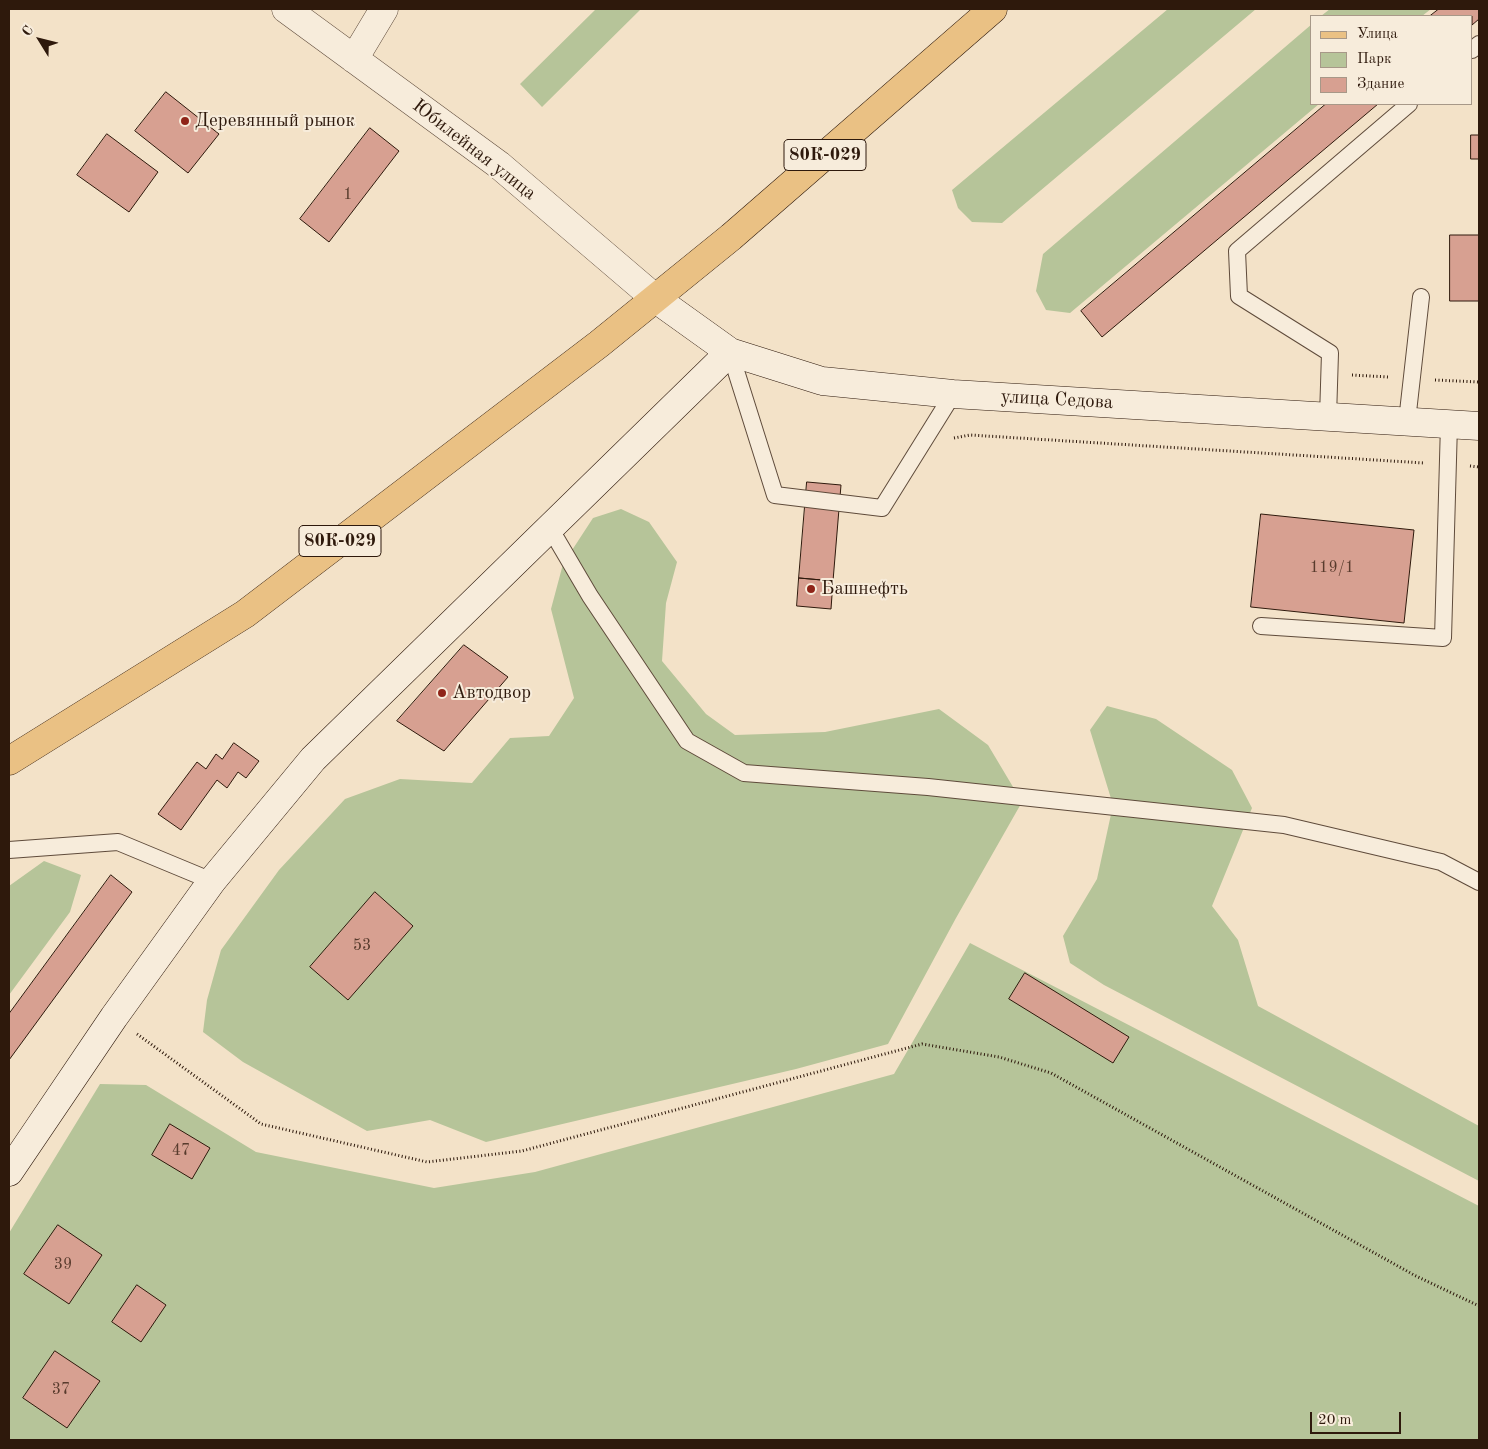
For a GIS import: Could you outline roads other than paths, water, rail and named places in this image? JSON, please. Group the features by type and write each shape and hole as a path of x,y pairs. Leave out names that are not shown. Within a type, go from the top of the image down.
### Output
{"main road":[{"name":"80К-029","path":"9,761 245,614 599,344 731,237 993,9"}],"street":[{"name":"Юбилейная улица","path":"286,9 499,165 656,299"},
{"path":"354,59 384,9"},
{"name":"улица Седова","path":"656,299 730,352 822,381 953,394 1479,426"},
{"path":"9,1172 114,1017 212,880 313,758 730,352"}],"lane":[{"path":"1328,416 1330,352 1240,296 1237,252 1408,105"},
{"path":"1407,421 1421,297"},
{"path":"730,352 776,495 882,508 953,394"},
{"path":"1261,626 1444,638 1449,424"},
{"path":"550,528 590,596 687,741 744,774 928,788 1284,824 1441,862 1479,882"},
{"path":"9,850 118,842 212,880"}],"place":[{"name":"Деревянный рынок","path":"185,121"},
{"name":"Башнефть","path":"811,589"},
{"name":"Автодвор","path":"442,693"}]}
